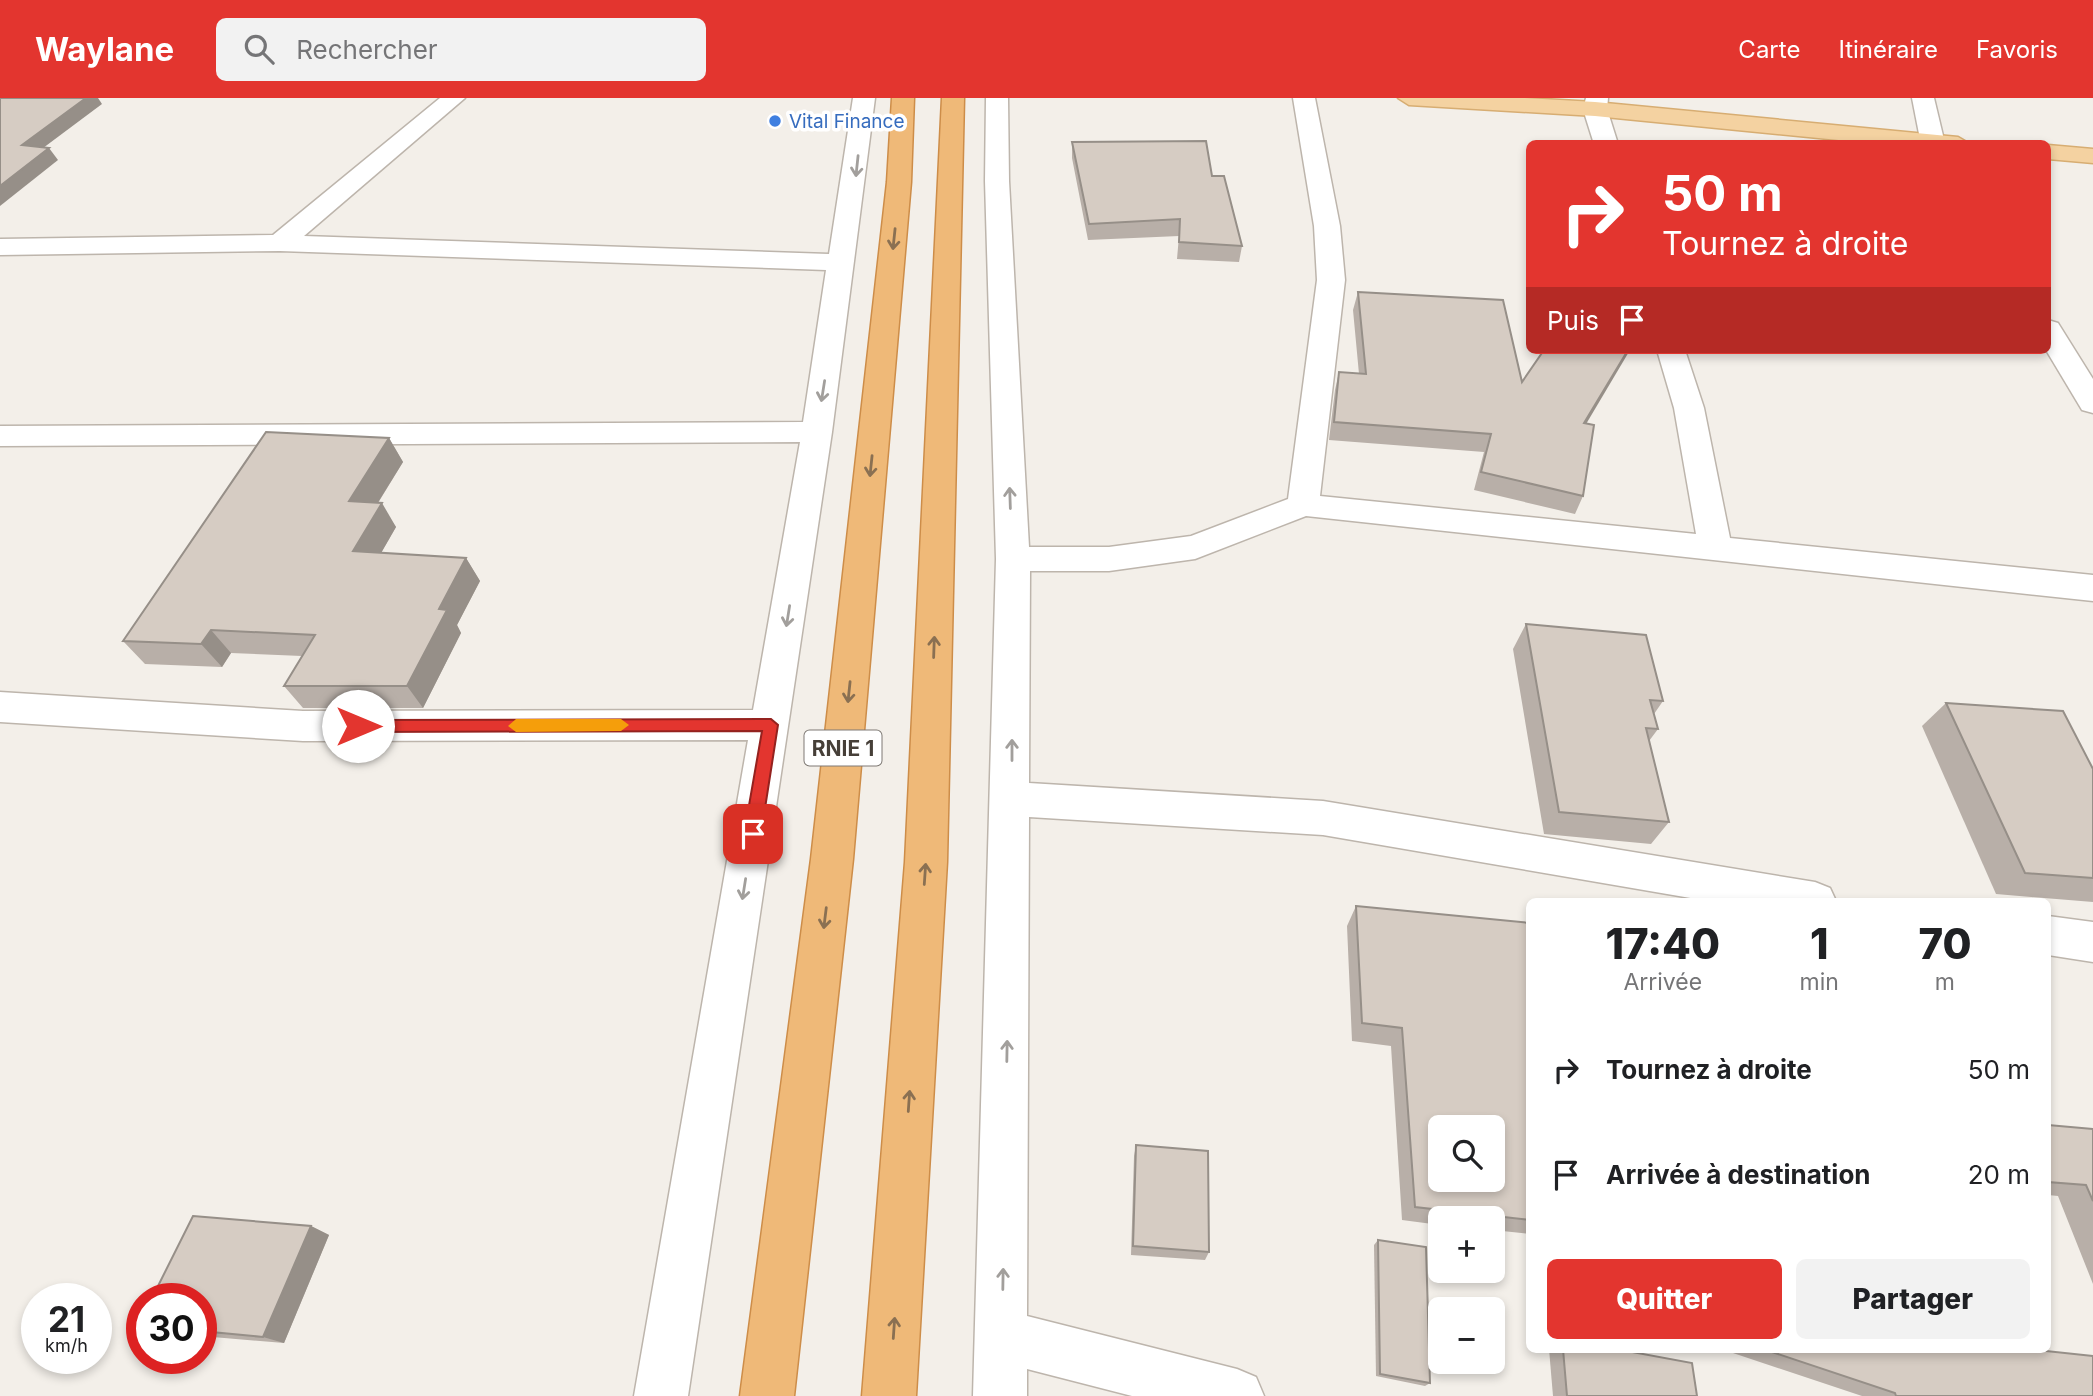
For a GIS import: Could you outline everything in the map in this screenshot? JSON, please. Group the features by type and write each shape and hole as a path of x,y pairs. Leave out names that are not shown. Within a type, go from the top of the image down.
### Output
{"highway":[{"name":"RNIE 1","path":"767,1396 832,859 900,182 904,98"},
{"path":"889,1396 926,862 953,98"}],"main road":[{"path":"1409,98 1596,104 1914,140"},
{"path":"2051,152 2093,156"}],"street":[{"path":"280,243 454,98"},
{"path":"661,1396 817,432 843,263 864,98"},
{"path":"997,98 997,181 1013,559 1000,1396"},
{"path":"1303,505 1331,280 1327,226 1304,98"},
{"path":"1923,98 1932,140"},
{"path":"1596,104 1605,140"},
{"path":"0,247 280,243 843,263"},
{"path":"2051,334 2093,402"},
{"path":"1672,354 1689,408 1714,548"},
{"path":"0,436 817,432"},
{"path":"1013,559 1109,559 1195,547 1303,505 2093,588"},
{"path":"0,707 303,726 771,725"},
{"path":"1011,799 1323,818 1797,898"},
{"path":"2051,936 2093,942"},
{"path":"1002,1336 1237,1396"}],"building":[{"path":"0,98 86,98 22,145 49,148 0,186"},
{"path":"1206,141 1212,176 1224,176 1242,246 1179,242 1180,219 1089,224 1072,142"},
{"path":"1358,292 1503,300 1522,382 1541,354 1626,354 1584,423 1594,425 1583,496 1481,472 1491,434 1334,422 1339,372 1366,374"},
{"path":"266,432 389,438 349,501 382,503 353,551 466,558 439,609 447,610 407,686 284,686 315,635 211,630 201,644 123,641"},
{"path":"1526,624 1646,635 1663,701 1650,700 1658,729 1646,728 1669,822 1559,812"},
{"path":"1946,703 2063,711 2093,769 2093,878 2025,873"},
{"path":"1356,906 1526,923 1526,1220 1505,1217 1505,1206 1415,1207 1402,1028 1362,1023"},
{"path":"2051,1125 2093,1129 2093,1201 2086,1185 2051,1182"},
{"path":"1136,1145 1208,1151 1209,1252 1133,1246"},
{"path":"193,1216 311,1226 263,1337 217,1333 217,1283 160,1283"},
{"path":"1378,1240 1426,1247 1430,1383 1380,1374"},
{"path":"2051,1351 2093,1356 2093,1396 1896,1396 1895,1393 1775,1353"},
{"path":"1563,1353 1638,1353 1692,1363 1697,1396 1567,1396"}],"slow traffic":[{"path":"516,726 621,725"}],"place":[{"name":"Vital Finance","path":"775,121"}],"route":[{"path":"358,726 771,725 753,834"}]}
